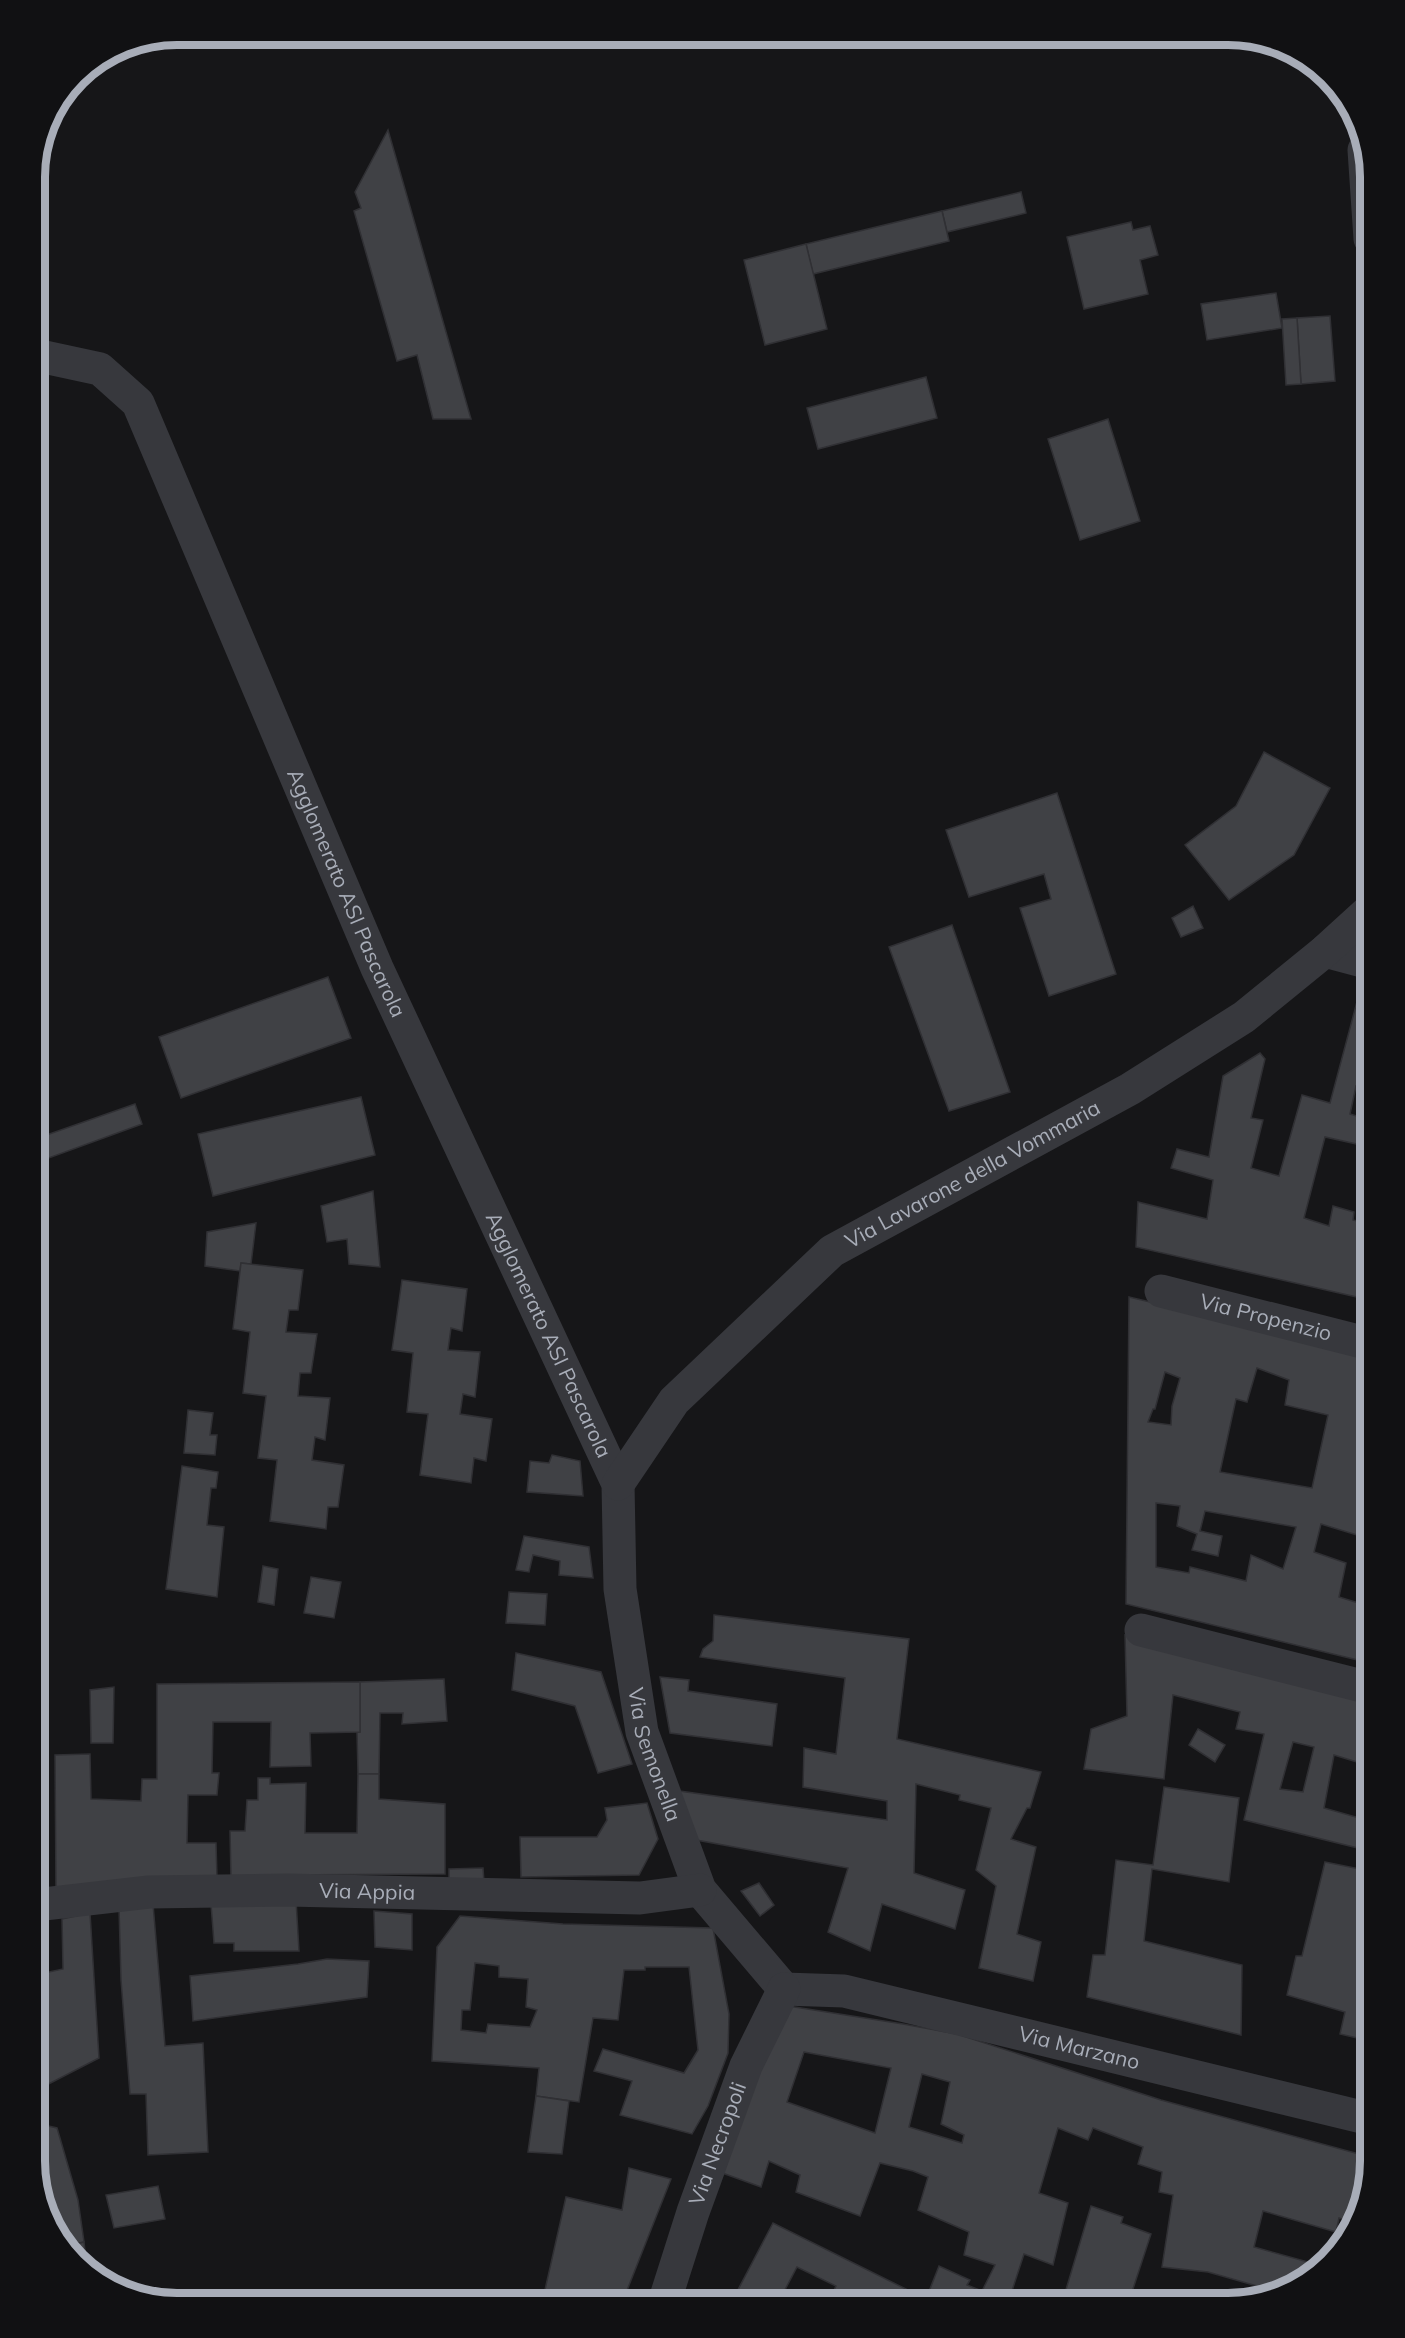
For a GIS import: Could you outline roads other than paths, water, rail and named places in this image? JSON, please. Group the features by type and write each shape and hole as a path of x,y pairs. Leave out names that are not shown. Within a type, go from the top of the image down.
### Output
{"street":[{"name":"Agglomerato ASI Pascarola","path":"45,357 100,369 138,403 377,968 618,1484"},
{"name":"Via Lavarone della Vommaria","path":"618,1484 674,1401 832,1251 1130,1089 1244,1017 1360,920"},
{"path":"1325,951 1360,960"},
{"name":"Via Propenzio","path":"1161,1291 1360,1341"},
{"name":"Via Semonella","path":"618,1484 620,1589 642,1732 700,1890 784,1989"},
{"path":"1141,1630 1360,1685"},
{"name":"Via Appia","path":"45,1904 149,1892 288,1890 640,1898 700,1890"},
{"name":"Via Marzano","path":"784,1989 844,1991 1360,2116"},
{"name":"Via Necropoli","path":"667,2293 693,2212 746,2066 784,1989"}]}
